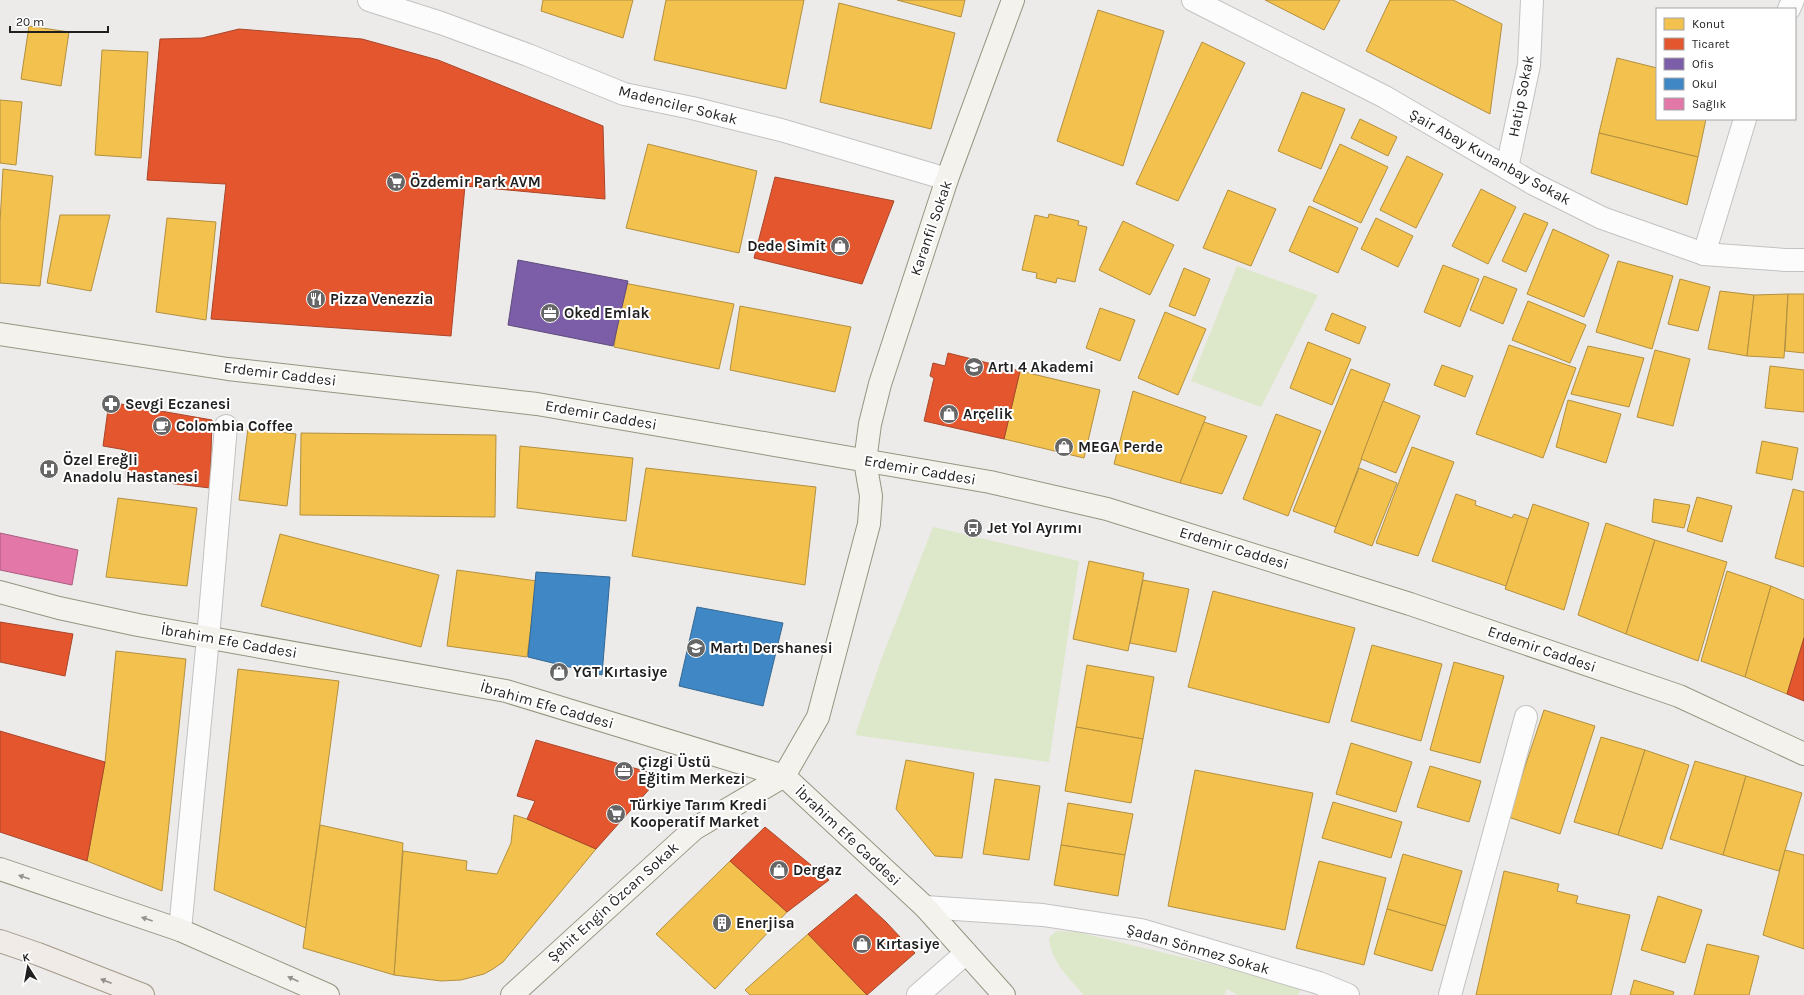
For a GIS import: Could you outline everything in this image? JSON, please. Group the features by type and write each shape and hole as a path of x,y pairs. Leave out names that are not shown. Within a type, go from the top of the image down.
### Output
{"main road":[{"path":"0,941 38,954 143,995"}],"street":[{"name":"Madenciler Sokak","path":"370,0 441,23 528,55 624,94 692,108 781,130 947,179"},
{"name":"Karanfil Sokak","path":"865,461 870,424 880,384 947,179 1013,0"},
{"name":"Şair Abay Kunanbay Sokak","path":"1193,0 1385,97 1507,168 1602,218 1704,254 1804,260"},
{"name":"Hatip Sokak","path":"1507,168 1530,65 1532,0"},
{"path":"1704,254 1746,120"},
{"name":"Erdemir Caddesi","path":"0,334 228,369 537,404 990,482 1107,509 1215,541 1410,604 1679,696 1804,754"},
{"path":"180,930 208,638 226,426"},
{"path":"784,776 818,717 869,524 871,496 865,461"},
{"name":"İbrahim Efe Caddesi","path":"0,592 59,608 208,638 506,691 784,776 926,907 1004,995"},
{"path":"1450,995 1526,717"},
{"name":"Şehit Engin Özcan Sokak","path":"512,995 694,828 784,776"},
{"path":"0,869 180,930 328,995"},
{"name":"Şadan Sönmez Sokak","path":"926,907 1043,915 1140,930 1319,982 1348,995"},
{"path":"918,995 966,953"}],"green space":[{"path":"1237,266 1318,295 1261,407 1191,381"},
{"path":"933,527 1079,561 1049,762 855,735 881,660"},
{"path":"1056,931 1077,932 1302,986 1298,995 1238,995 1227,989 1224,995 1084,995 1067,976 1053,955 1049,938"}],"building: Konut":[{"path":"543,0 633,0 623,38 541,11"},
{"path":"666,0 804,0 786,89 654,60"},
{"path":"897,0 965,0 961,17"},
{"path":"1265,0 1340,0 1324,30"},
{"path":"1390,0 1453,0 1502,24 1490,114 1366,51"},
{"path":"839,3 955,33 931,129 820,102"},
{"path":"1098,10 1164,31 1123,166 1057,141"},
{"path":"29,26 69,32 61,86 21,79"},
{"path":"1202,42 1245,63 1178,201 1136,184"},
{"path":"102,50 148,52 141,158 95,155"},
{"path":"1617,58 1656,68 1656,120 1706,120 1698,157 1599,133"},
{"path":"1302,92 1345,109 1321,169 1278,151"},
{"path":"0,100 22,102 16,165 0,163"},
{"path":"1360,119 1397,137 1388,156 1351,138"},
{"path":"1599,133 1698,157 1687,205 1591,173"},
{"path":"648,144 757,171 739,253 626,228"},
{"path":"1340,144 1388,167 1361,223 1313,201"},
{"path":"1407,156 1443,174 1416,228 1380,210"},
{"path":"3,169 53,176 40,286 0,283 0,222"},
{"path":"1481,189 1516,207 1488,264 1452,246"},
{"path":"1228,190 1276,209 1251,266 1203,248"},
{"path":"1309,206 1358,228 1338,273 1289,251"},
{"path":"1524,213 1548,223 1526,272 1502,261"},
{"path":"1049,214 1079,221 1078,225 1087,227 1075,282 1057,278 1056,283 1036,278 1037,273 1022,270 1035,215 1048,218"},
{"path":"60,215 110,215 91,291 47,283"},
{"path":"167,218 216,222 206,320 156,312"},
{"path":"1376,218 1413,236 1398,267 1361,249"},
{"path":"1123,221 1174,245 1150,295 1099,270"},
{"path":"1553,229 1609,255 1584,317 1527,294"},
{"path":"1618,261 1673,276 1652,349 1596,332"},
{"path":"1443,265 1479,279 1460,327 1424,312"},
{"path":"1184,268 1210,279 1195,316 1169,306"},
{"path":"1484,276 1517,289 1503,324 1470,310"},
{"path":"1680,279 1710,287 1698,331 1668,324"},
{"path":"624,283 734,304 719,369 614,347"},
{"path":"1720,291 1754,295 1747,356 1708,349"},
{"path":"1788,294 1784,358 1747,356 1754,295"},
{"path":"1788,294 1804,294 1804,353 1785,351"},
{"path":"1528,301 1586,325 1570,363 1512,340"},
{"path":"740,306 851,327 835,392 730,370"},
{"path":"1100,308 1135,320 1120,361 1086,348"},
{"path":"1165,312 1206,329 1178,395 1138,378"},
{"path":"1332,313 1366,327 1359,344 1325,330"},
{"path":"1308,342 1351,359 1332,405 1290,388"},
{"path":"1509,345 1576,368 1543,458 1476,434"},
{"path":"1588,346 1644,358 1629,407 1571,394"},
{"path":"1655,350 1690,359 1673,426 1637,417"},
{"path":"1442,365 1473,376 1465,397 1434,385"},
{"path":"1770,366 1804,370 1804,412 1765,408"},
{"path":"1351,369 1390,384 1336,527 1293,511"},
{"path":"1020,371 1100,390 1084,458 1004,439"},
{"path":"1133,391 1206,417 1180,483 1114,464"},
{"path":"1568,400 1621,414 1606,463 1556,447"},
{"path":"1383,401 1420,416 1396,473 1361,459"},
{"path":"1276,414 1321,431 1288,516 1243,499"},
{"path":"1204,422 1247,436 1222,494 1180,483"},
{"path":"248,428 296,434 287,506 239,500"},
{"path":"301,433 496,435 495,517 300,515"},
{"path":"1762,441 1798,448 1792,480 1756,473"},
{"path":"520,446 633,458 626,521 517,508"},
{"path":"1412,447 1454,462 1418,556 1376,543"},
{"path":"646,468 816,487 805,585 632,556"},
{"path":"1359,468 1397,483 1372,546 1334,532"},
{"path":"1793,489 1804,492 1804,567 1775,558"},
{"path":"1456,494 1476,501 1475,505 1512,518 1514,514 1528,519 1506,586 1432,561"},
{"path":"1697,497 1732,506 1722,542 1687,531"},
{"path":"118,498 197,508 187,586 106,577"},
{"path":"1654,499 1690,505 1684,528 1652,522"},
{"path":"1533,504 1589,523 1564,610 1505,589"},
{"path":"1606,523 1655,540 1626,634 1578,615"},
{"path":"280,534 439,575 421,647 261,606"},
{"path":"1655,540 1727,562 1698,661 1626,634"},
{"path":"1089,561 1144,573 1128,651 1073,639"},
{"path":"457,570 537,581 527,657 447,646"},
{"path":"1727,571 1771,586 1745,677 1701,661"},
{"path":"1143,580 1189,589 1176,652 1130,643"},
{"path":"1771,586 1804,600 1804,638 1787,694 1745,677"},
{"path":"1213,591 1355,628 1329,723 1188,687"},
{"path":"1372,645 1442,664 1421,741 1351,721"},
{"path":"116,651 186,659 162,891 87,861 105,762"},
{"path":"1454,662 1504,676 1480,763 1430,750"},
{"path":"1087,665 1154,677 1143,739 1076,727"},
{"path":"238,669 339,681 306,928 214,890"},
{"path":"1544,710 1595,726 1560,834 1508,817"},
{"path":"1076,727 1143,739 1131,803 1065,791"},
{"path":"1601,737 1645,750 1618,835 1574,822"},
{"path":"1351,743 1412,762 1396,812 1336,794"},
{"path":"1645,750 1689,765 1662,849 1618,835"},
{"path":"906,760 974,773 962,858 935,856 896,809"},
{"path":"1695,761 1746,776 1723,855 1670,839"},
{"path":"1430,766 1481,781 1469,822 1417,807"},
{"path":"1195,770 1313,793 1285,930 1168,906"},
{"path":"1746,776 1802,793 1779,871 1723,855"},
{"path":"995,779 1040,786 1029,860 983,854"},
{"path":"1333,802 1402,822 1391,858 1322,838"},
{"path":"1068,803 1133,814 1125,855 1061,845"},
{"path":"514,815 527,819 596,849 503,962 493,969 484,974 461,980 441,981 394,975 403,851 467,861 466,870 497,874 511,843"},
{"path":"320,825 403,843 394,975 303,948"},
{"path":"1061,845 1125,855 1118,896 1054,885"},
{"path":"1785,850 1804,855 1804,949 1763,935"},
{"path":"1403,854 1462,871 1446,926 1387,909"},
{"name":"Enerjisa","path":"730,861 787,912 715,989 656,934"},
{"path":"1319,861 1386,878 1364,965 1296,948"},
{"path":"1504,871 1559,884 1557,891 1578,896 1576,903 1630,915 1611,995 1476,995"},
{"path":"1658,896 1702,910 1685,963 1641,950"},
{"path":"1387,909 1446,926 1432,971 1374,954"},
{"path":"808,934 867,995 750,995 745,990"},
{"path":"1707,944 1759,956 1749,995 1694,995"},
{"path":"1634,980 1674,992 1673,995 1630,995"}],"building: Ticaret":[{"name":"Özdemir Park AVM","path":"239,29 362,39 438,60 603,126 605,199 465,186 451,336 211,319 226,184 147,180 160,39 202,38"},
{"path":"775,177 894,201 862,284 754,258"},
{"path":"948,353 1020,371 1004,439 924,421 934,378 930,376 933,363 945,366"},
{"path":"109,402 212,420 210,488 126,478 126,450 103,446"},
{"path":"0,622 73,634 65,676 0,662"},
{"path":"1804,638 1804,701 1787,694"},
{"path":"0,731 105,762 87,861 0,832"},
{"path":"536,740 648,772 653,785 596,849 527,819 535,801 517,796"},
{"name":"Dergaz","path":"765,827 829,880 787,912 730,861"},
{"name":"Kırtasiye","path":"856,894 886,922 915,953 867,995 808,934"}],"building: Ofis":[{"path":"518,260 628,281 613,346 508,325"}],"building: Okul":[{"path":"536,572 610,577 602,675 528,657"},
{"path":"697,607 783,623 763,706 679,686"}],"building: Sağlık":[{"path":"0,533 78,550 72,585 0,570"}],"place":[{"name":"Özdemir Park AVM","path":"396,182"},
{"name":"Dede Simit","path":"840,246"},
{"name":"Pizza Venezzia","path":"316,299"},
{"name":"Oked Emlak","path":"550,313"},
{"name":"Artı 4 Akademi","path":"974,367"},
{"name":"Sevgi Eczanesi","path":"111,404"},
{"name":"Arçelik","path":"949,414"},
{"name":"Colombia Coffee","path":"162,426"},
{"name":"MEGA Perde","path":"1064,447"},
{"name":"Özel Ereğli Anadolu Hastanesi","path":"49,469"},
{"name":"Jet Yol Ayrımı","path":"973,528"},
{"name":"Martı Dershanesi","path":"696,648"},
{"name":"YGT Kırtasiye","path":"559,672"},
{"name":"Çizgi Üstü Eğitim Merkezi","path":"624,771"},
{"name":"Türkiye Tarım Kredi Kooperatif Market","path":"616,814"},
{"name":"Dergaz","path":"779,870"},
{"name":"Enerjisa","path":"722,923"},
{"name":"Kırtasiye","path":"862,944"}]}
